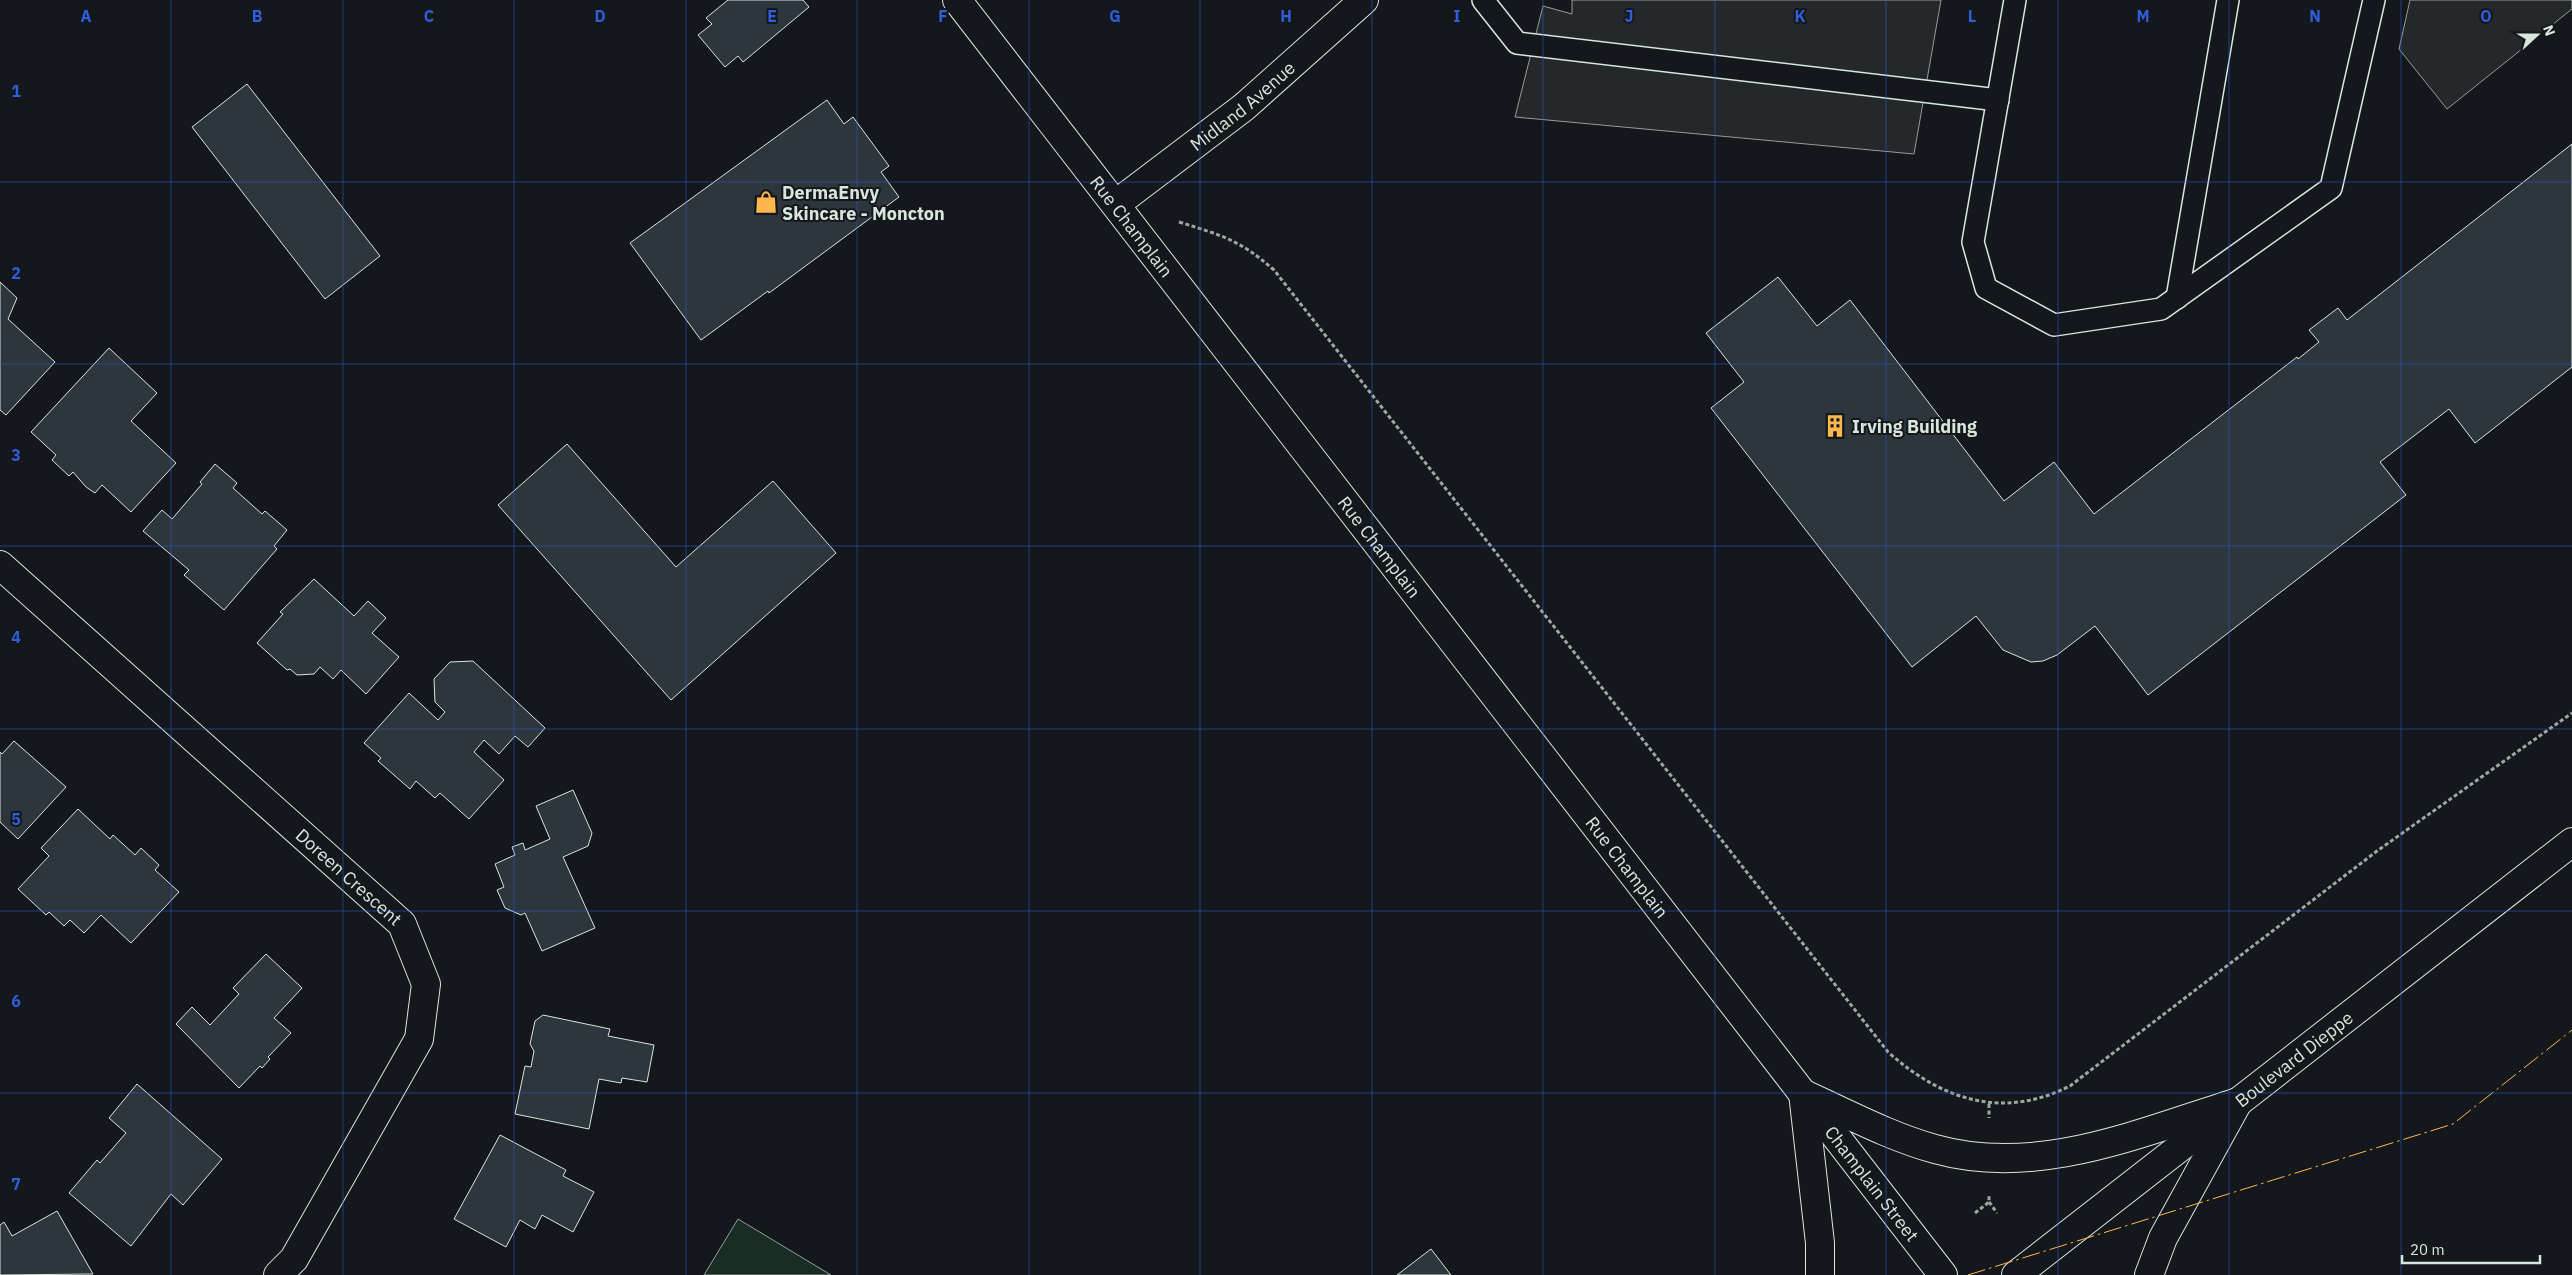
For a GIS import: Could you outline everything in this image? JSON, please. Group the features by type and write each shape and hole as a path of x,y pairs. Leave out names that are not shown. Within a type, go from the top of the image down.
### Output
{"main road":[{"name":"Rue Champlain","path":"957,0 1802,1093"},
{"name":"Midland Avenue","path":"1116,204 1244,107 1364,0"},
{"name":"Doreen Crescent","path":"0,566 402,924 420,967 426,984 419,1039 294,1259 278,1275"},
{"name":"Boulevard Dieppe","path":"2016,1275 2572,842"},
{"path":"1802,1093 1897,1136 1935,1149 1989,1159 2050,1155 2088,1148 2238,1102"},
{"path":"1802,1093 1820,1243 1820,1275"},
{"name":"Champlain Street","path":"1802,1093 1943,1275"},
{"path":"2149,1275 2163,1238 2238,1102"}],"lane":[{"path":"1482,0 1517,43 1998,100"},
{"path":"2015,0 1973,242 1986,288 2054,325 2161,309 2331,188 2374,0"},
{"path":"2177,298 2228,0"}],"path":[{"path":"1172,220 1229,237 1254,252 1274,270 1888,1052 1925,1080 1967,1098 1989,1104 2011,1104 2036,1100 2070,1086 2377,851 2572,713"},
{"path":"1990,1192 1989,1202 1997,1213"},
{"path":"1974,1213 1989,1202"}],"green space":[{"path":"738,1219 831,1275 704,1275"}],"shaded area":[{"path":"1572,0 1941,0 1914,154 1515,117 1543,6 1572,14"},
{"path":"2410,0 2572,0 2572,9 2447,109 2399,49"}],"building":[{"path":"728,0 803,0 809,7 743,62 738,56 725,67 698,35 712,24 706,18"},
{"path":"247,84 380,256 325,299 192,127"},
{"path":"827,100 844,124 853,117 889,166 881,172 899,197 769,293 768,291 701,340 630,243"},
{"name":"Irving Building","path":"2572,144 2572,367 2475,443 2449,409 2380,462 2406,495 2148,695 2095,626 2057,655 2043,661 2031,662 2003,650 1976,616 1912,667 1711,408 1744,382 1706,333 1778,277 1817,326 1850,300 2004,501 2054,462 2094,514 2319,342 2309,330 2338,308 2347,320"},
{"path":"0,282 17,298 8,319 55,362 6,415 0,410"},
{"path":"109,348 157,393 131,421 176,463 131,512 102,485 95,493 86,487 73,472 69,476 52,460 56,455 31,432"},
{"path":"567,444 676,567 773,481 836,553 671,700 498,505"},
{"path":"215,464 237,483 233,488 262,514 265,511 287,530 274,546 277,549 224,610 184,575 189,570 143,531 162,510 172,519 202,484 200,482"},
{"path":"314,579 354,616 368,601 386,618 372,633 399,657 366,694 341,670 333,679 320,667 314,674 297,675 290,669 287,670 257,643 283,614 280,612"},
{"path":"473,661 545,728 528,747 515,736 499,754 484,740 474,752 504,780 469,819 440,793 435,798 416,781 410,789 378,761 381,758 364,743 409,693 438,720 445,712 435,702 434,679 450,662"},
{"path":"14,741 66,787 18,839 0,822 0,752 2,754"},
{"path":"573,790 592,833 588,846 563,857 595,928 542,951 525,913 521,915 505,908 497,890 504,887 495,864 515,855 512,847 523,843 525,850 550,839 536,806"},
{"path":"78,809 110,839 113,835 135,855 141,848 159,865 155,870 179,892 131,943 101,915 84,933 70,920 64,926 49,912 46,915 18,889 49,856 41,848"},
{"path":"266,954 302,988 274,1018 291,1033 268,1057 270,1059 262,1068 260,1066 239,1088 176,1024 192,1007 210,1025 239,994 233,988"},
{"path":"543,1015 610,1029 608,1036 654,1045 647,1082 622,1078 621,1083 599,1079 589,1129 515,1114 525,1066 531,1067 534,1051 530,1044 535,1021"},
{"path":"137,1084 222,1159 183,1205 171,1194 131,1246 69,1193 97,1160 100,1163 126,1133 109,1118"},
{"path":"500,1135 566,1170 563,1176 594,1192 573,1232 542,1215 535,1229 520,1220 506,1247 454,1219"},
{"path":"57,1211 93,1274 0,1275 0,1225 4,1222 12,1236"},
{"path":"1431,1249 1451,1275 1397,1275"}],"power":[{"path":"1968,1275 2453,1124 2572,1030"}],"place":[{"name":"DermaEnvy Skincare - Moncton","path":"766,202"},
{"name":"Irving Building","path":"1835,426"}]}
